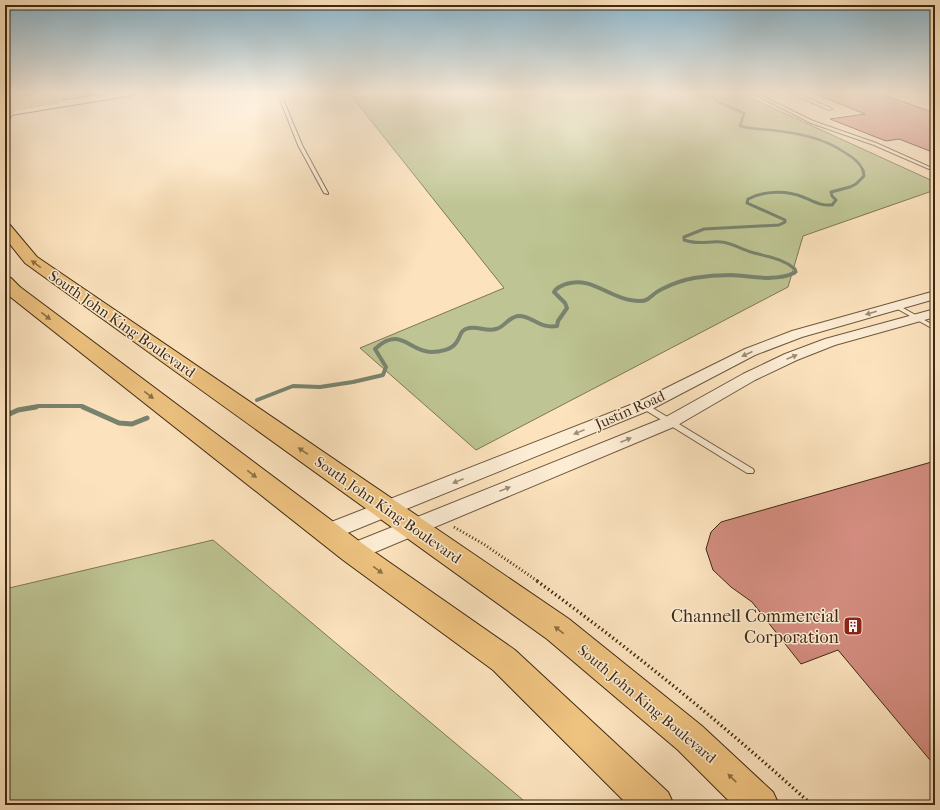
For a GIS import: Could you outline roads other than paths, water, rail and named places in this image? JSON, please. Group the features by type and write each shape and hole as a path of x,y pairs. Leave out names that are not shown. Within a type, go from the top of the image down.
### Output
{"main road":[{"name":"South John King Boulevard","path":"5,228 31,260 558,629 690,738 760,805"},
{"path":"5,282 14,291 353,552 504,660 655,805"}],"street":[{"name":"Justin Road","path":"328,532 644,406 750,352 796,334 935,295"},
{"name":"Justin Road","path":"353,552 670,422 749,377 791,358 830,342 935,313"}],"lane":[{"path":"294,130 300,145 326,193"},
{"path":"834,130 875,144 930,168"},
{"path":"896,306 935,328"},
{"path":"644,406 750,471"}],"waterway":[{"path":"769,130 809,136 818,139 836,147 850,156 858,162 863,171"},
{"path":"794,273 796,272 795,269 780,260 725,243 693,242 684,240 684,237 704,229 779,225 785,222 785,220 747,203 748,199 761,194 782,192 796,195 820,204 832,205 836,200 832,196 831,192 856,184 864,176 863,170"},
{"path":"257,400 293,386 320,387 353,382 383,375 386,367 375,349 384,342 392,339 398,339 423,351 434,352 445,350 454,345 458,341 463,330 472,328 493,330 499,328 516,316 528,318 545,326 557,326 558,321 567,308 565,303 554,292 566,284 575,282 591,284 622,298 642,301 649,299 657,292 670,285 694,278 731,275 771,278 787,276 794,273"},
{"path":"30,408 39,406 82,406 86,408"},
{"path":"30,408 36,407"},
{"path":"83,407 119,423 132,424 147,418"},
{"path":"5,416 18,410 30,408"}],"place":[{"name":"Channell Commercial Corporation","path":"853,626"}]}
